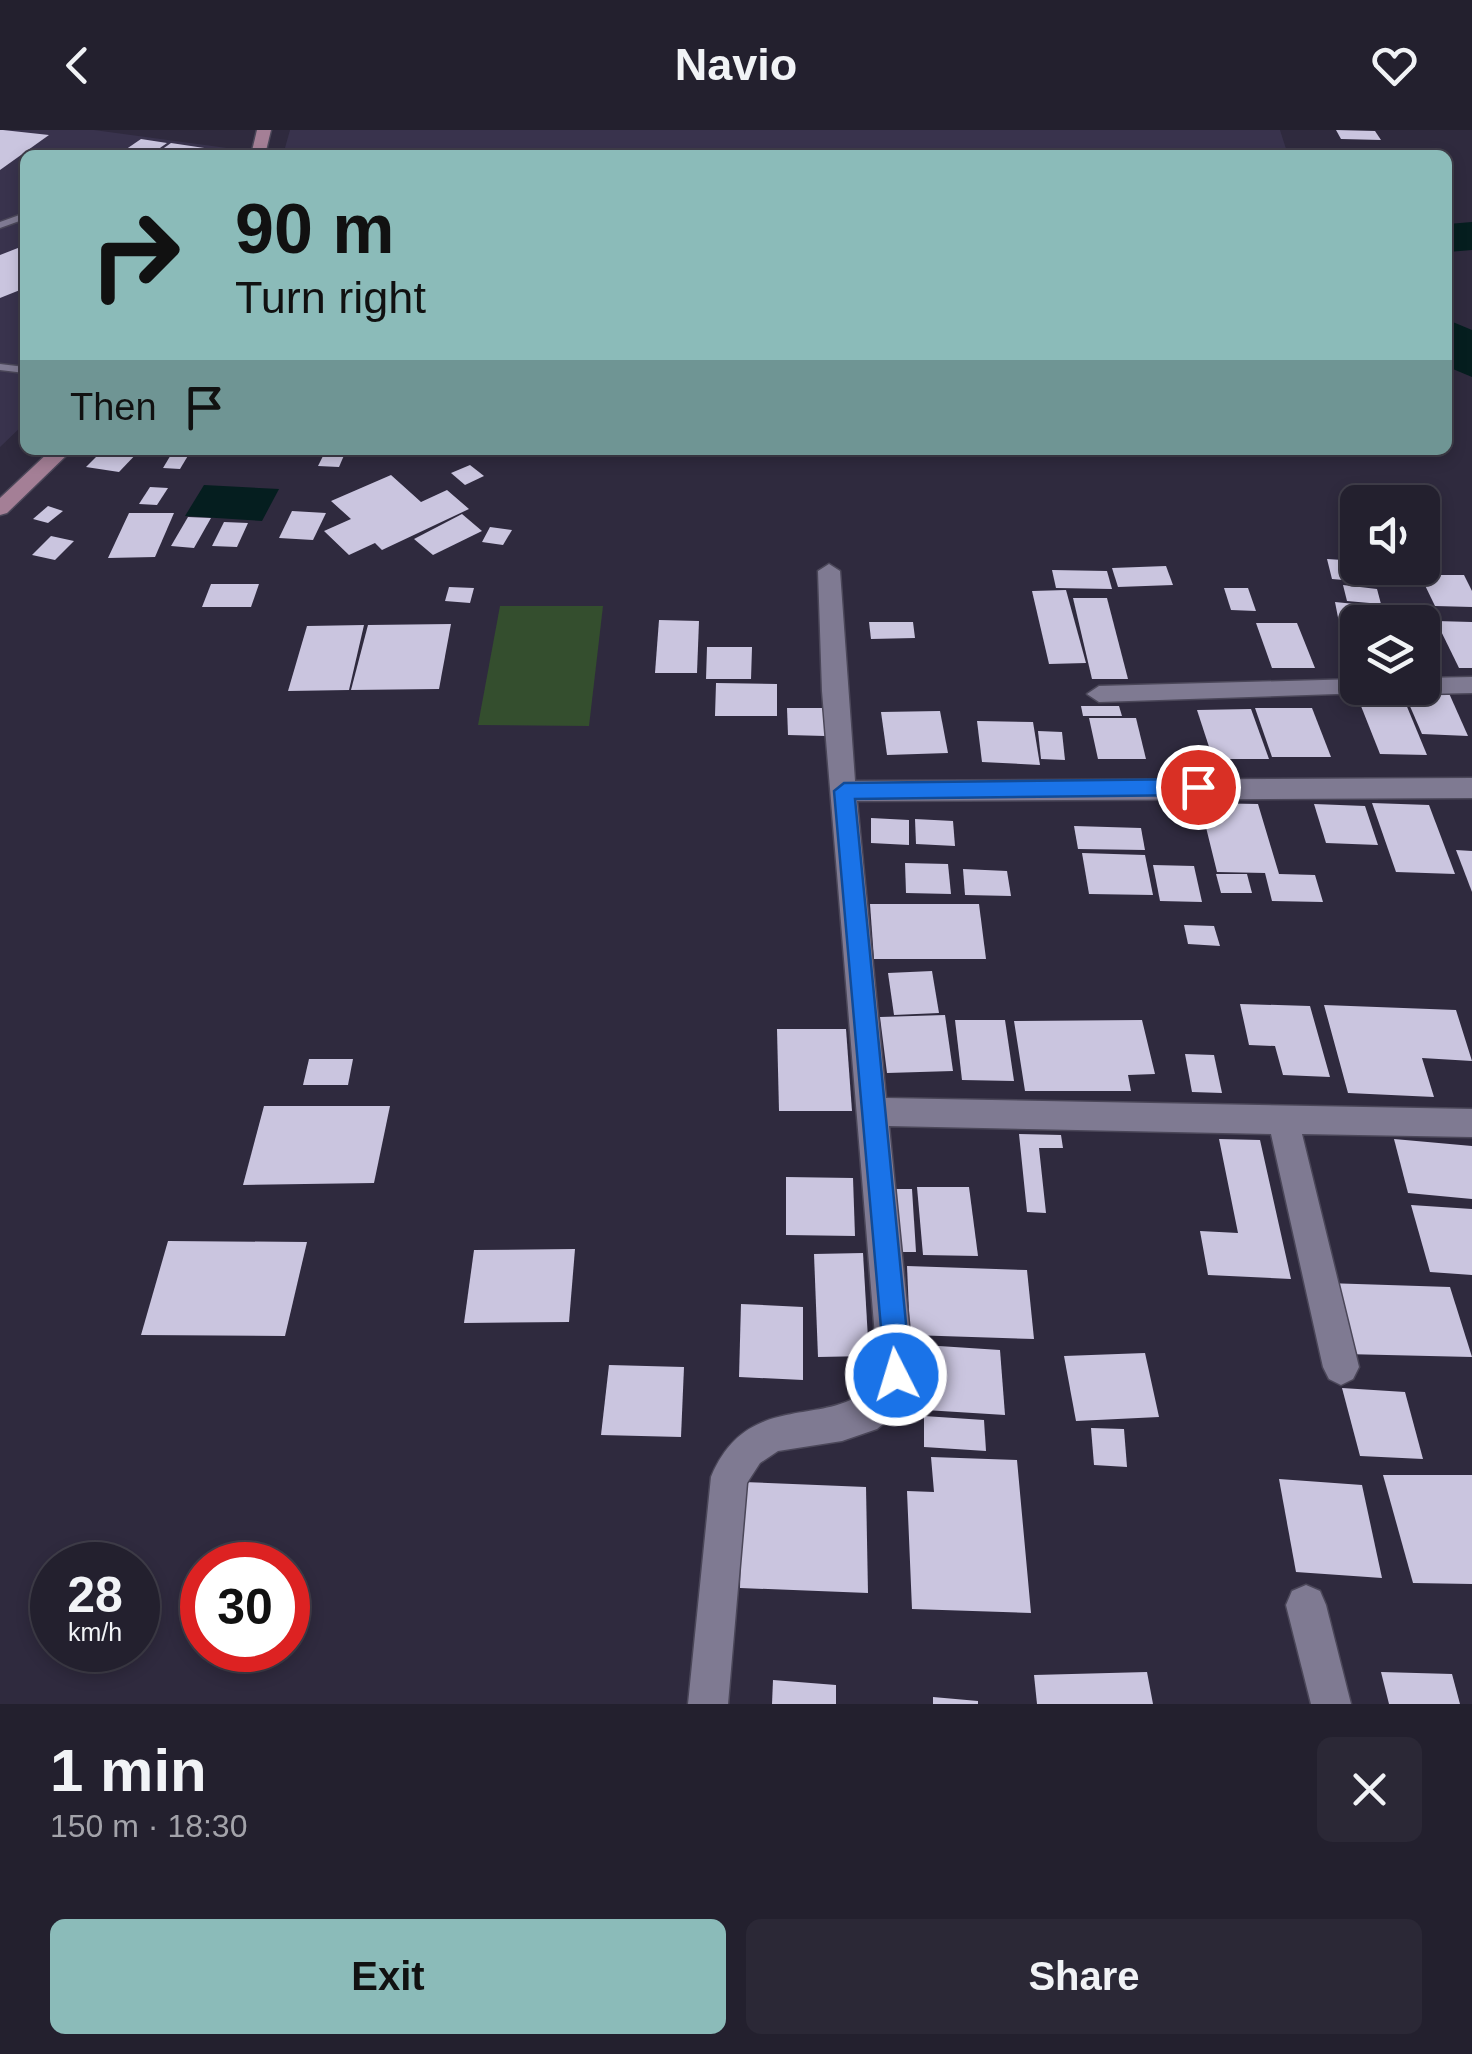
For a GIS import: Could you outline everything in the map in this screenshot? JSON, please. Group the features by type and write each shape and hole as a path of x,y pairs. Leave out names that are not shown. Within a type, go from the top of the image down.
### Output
{"main road":[{"path":"0,509 57,455"}],"street":[{"path":"708,1704 728,1477 741,1452 764,1434 862,1421 889,1397 896,1375 844,791 829,570"},
{"path":"1440,686 1472,685"},
{"path":"1100,694 1340,687"},
{"path":"844,791 1472,788"},
{"path":"874,1112 1472,1123"},
{"path":"1282,1120 1342,1367"},
{"path":"1306,1605 1331,1704"}],"shaded area":[{"path":"0,130 94,130 227,148 20,150 20,428 0,447"},
{"path":"290,130 1280,130 1286,150 284,150"},
{"path":"204,485 279,489 262,521 185,516"}],"green space":[{"path":"500,606 603,606 589,726 478,725"}],"building":[{"path":"0,130 49,135 28,150 20,150 20,156 0,170"},
{"path":"1336,130 1375,131 1381,140 1341,139"},
{"path":"141,139 167,143 157,150 125,150"},
{"path":"171,143 216,150 161,150"},
{"path":"20,247 20,290 0,298 0,255"},
{"path":"98,455 135,455 119,472 86,467"},
{"path":"171,455 188,455 180,469 163,468"},
{"path":"324,455 344,455 339,467 318,466"},
{"path":"470,465 484,476 465,485 451,473"},
{"path":"391,475 421,502 447,490 469,509 382,550 375,543 349,555 324,531 351,519 331,501"},
{"path":"150,487 168,488 157,505 139,504"},
{"path":"48,506 63,511 48,523 33,519"},
{"path":"292,511 326,513 313,540 279,538"},
{"path":"129,513 174,513 155,557 108,558"},
{"path":"462,514 482,531 433,555 414,539"},
{"path":"188,517 211,518 194,548 171,546"},
{"path":"224,522 248,523 237,547 212,546"},
{"path":"490,527 512,530 503,545 482,542"},
{"path":"51,536 74,541 55,560 32,555"},
{"path":"1327,559 1340,560 1340,580 1332,579"},
{"path":"1166,566 1173,585 1118,587 1112,568"},
{"path":"1052,570 1107,571 1112,589 1056,588"},
{"path":"1440,575 1464,575 1472,591 1472,607 1435,605 1425,585 1440,585"},
{"path":"211,584 259,584 251,607 202,607"},
{"path":"1343,585 1377,589 1381,604 1347,601"},
{"path":"449,587 474,588 470,603 445,601"},
{"path":"1224,588 1248,588 1256,611 1231,610"},
{"path":"1066,590 1086,663 1049,664 1032,591"},
{"path":"1073,598 1107,598 1128,679 1092,679"},
{"path":"1335,602 1365,605 1340,605 1340,628"},
{"path":"659,620 699,621 697,673 655,673"},
{"path":"1440,621 1472,622 1472,668 1459,668 1440,629"},
{"path":"869,622 913,622 915,638 871,639"},
{"path":"1256,623 1297,623 1315,668 1272,668"},
{"path":"451,624 439,689 351,690 368,625"},
{"path":"364,625 349,690 288,691 307,626"},
{"path":"707,647 752,647 751,679 706,679"},
{"path":"716,683 777,684 777,716 715,716"},
{"path":"1440,691 1448,691 1468,736 1422,734 1409,705 1440,705"},
{"path":"1361,705 1406,705 1427,755 1380,754"},
{"path":"1081,706 1119,706 1122,716 1083,716"},
{"path":"787,708 824,708 825,736 788,735"},
{"path":"1255,708 1312,708 1331,757 1272,757"},
{"path":"1251,709 1269,759 1213,759 1197,710"},
{"path":"940,711 948,753 887,755 881,712"},
{"path":"1089,718 1136,718 1146,759 1098,759"},
{"path":"977,721 1033,722 1040,765 982,762"},
{"path":"1038,731 1062,732 1065,760 1041,759"},
{"path":"1200,803 1258,804 1279,874 1315,875 1323,902 1272,901 1265,873 1217,872"},
{"path":"1372,803 1429,805 1455,874 1396,872"},
{"path":"1314,804 1365,806 1378,845 1326,843"},
{"path":"871,818 909,820 909,845 871,843"},
{"path":"915,819 953,821 955,846 916,844"},
{"path":"1074,826 1141,828 1145,850 1078,849"},
{"path":"1456,850 1472,851 1472,892"},
{"path":"1082,853 1145,855 1153,895 1089,894"},
{"path":"905,863 948,864 951,894 906,893"},
{"path":"1153,865 1194,866 1202,902 1160,901"},
{"path":"963,869 1007,871 1011,896 965,895"},
{"path":"1216,874 1247,874 1252,893 1221,893"},
{"path":"870,904 979,904 986,959 874,959"},
{"path":"1184,925 1214,926 1220,946 1188,944"},
{"path":"932,971 939,1013 894,1015 888,973"},
{"path":"1240,1004 1310,1006 1330,1077 1283,1075 1275,1046 1249,1045"},
{"path":"1324,1005 1456,1010 1472,1061 1422,1058 1434,1097 1348,1093"},
{"path":"945,1015 953,1071 887,1073 880,1017"},
{"path":"955,1020 1005,1020 1014,1081 962,1080"},
{"path":"1142,1020 1155,1074 1128,1075 1131,1091 1025,1091 1014,1021"},
{"path":"777,1029 846,1029 852,1111 779,1111"},
{"path":"1185,1054 1214,1055 1222,1093 1192,1092"},
{"path":"309,1059 353,1059 348,1085 303,1085"},
{"path":"264,1106 390,1106 374,1183 243,1185"},
{"path":"1019,1134 1061,1135 1063,1148 1039,1148 1046,1213 1027,1212"},
{"path":"1219,1139 1260,1140 1291,1279 1208,1275 1200,1231 1238,1233"},
{"path":"1394,1139 1472,1146 1472,1199 1408,1193"},
{"path":"786,1177 853,1178 855,1236 786,1235"},
{"path":"917,1187 969,1187 978,1256 923,1255"},
{"path":"892,1189 912,1189 916,1252 896,1252"},
{"path":"1411,1205 1472,1209 1472,1275 1430,1272"},
{"path":"168,1241 307,1242 285,1336 141,1335"},
{"path":"575,1249 569,1322 464,1323 474,1250"},
{"path":"863,1253 869,1356 818,1357 814,1254"},
{"path":"907,1266 1027,1270 1034,1339 910,1335"},
{"path":"1326,1283 1450,1287 1472,1357 1344,1354"},
{"path":"741,1304 803,1307 803,1380 739,1377"},
{"path":"908,1344 1000,1350 1005,1415 909,1409"},
{"path":"1145,1353 1159,1417 1076,1421 1064,1356"},
{"path":"609,1365 684,1367 681,1437 601,1435"},
{"path":"1342,1388 1405,1392 1423,1459 1360,1456"},
{"path":"924,1416 984,1420 986,1451 924,1447"},
{"path":"1091,1428 1124,1429 1127,1467 1094,1465"},
{"path":"931,1457 1017,1460 1031,1613 912,1609 907,1491 934,1492"},
{"path":"1383,1475 1472,1475 1472,1584 1413,1583"},
{"path":"1279,1479 1362,1485 1382,1578 1296,1572"},
{"path":"743,1482 866,1487 868,1593 740,1588"},
{"path":"1147,1672 1153,1704 1037,1704 1034,1675"},
{"path":"1381,1672 1452,1674 1460,1704 1389,1704"},
{"path":"773,1680 836,1685 836,1704 772,1704"},
{"path":"933,1697 978,1701 978,1704 933,1704"}],"waterway":[{"path":"1452,238 1472,236"},
{"path":"1452,340 1472,361"}],"route":[{"path":"896,1375 844,791 1198,787"}]}
